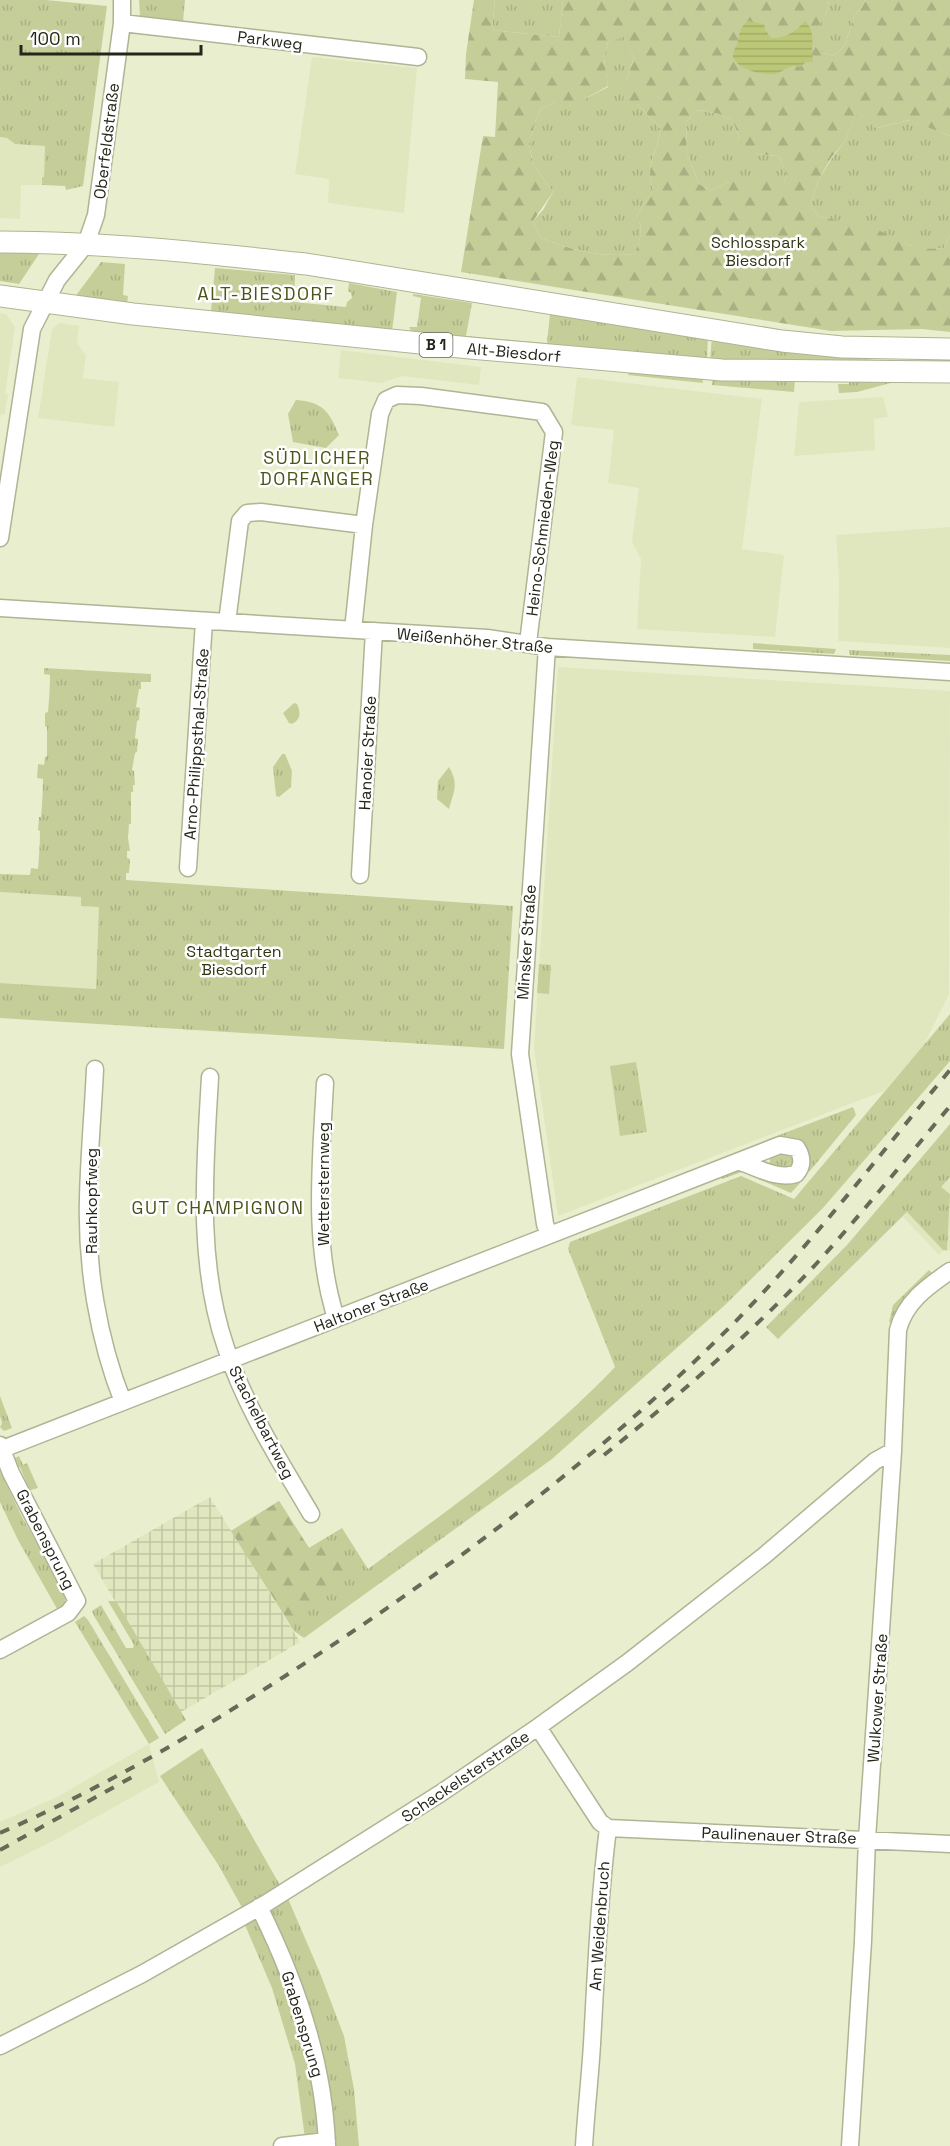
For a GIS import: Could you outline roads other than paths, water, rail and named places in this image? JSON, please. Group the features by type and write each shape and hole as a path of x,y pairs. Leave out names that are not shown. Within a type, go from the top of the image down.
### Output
{"main road":[{"path":"0,242 36,241 218,254 306,264 792,342 842,347 950,349"},
{"name":"Alt-Biesdorf","path":"0,296 133,314 425,344 722,370 950,372"}],"street":[{"name":"Oberfeldstraße","path":"86,244 96,215 122,23 118,0"},
{"name":"Parkweg","path":"122,23 418,57"},
{"path":"0,538 32,329 57,280 86,244"},
{"name":"Heino-Schmieden-Weg","path":"353,630 364,525 380,414 386,400 397,395 421,396 542,412 554,432 528,643"},
{"path":"227,622 240,521 247,513 261,512 364,525"},
{"name":"Weißenhöher Straße","path":"0,608 353,630 528,643 547,647 950,672"},
{"name":"Arno-Philippsthal-Straße","path":"188,868 204,621"},
{"name":"Hanoier Straße","path":"360,875 374,632"},
{"name":"Minsker Straße","path":"547,647 520,1054 545,1224 549,1235"},
{"name":"Rauhkopfweg","path":"95,1069 88,1200 90,1248 104,1340 123,1402"},
{"name":"Stachelbartweg","path":"210,1077 204,1198 206,1243 213,1296 230,1360 251,1408 311,1514"},
{"name":"Wettersternweg","path":"325,1083 320,1228 327,1282 336,1318"},
{"name":"Haltoner Straße","path":"1,1448 740,1162"},
{"name":"Wulkower Straße","path":"850,2146 867,1839 893,1452 898,1336 901,1320 918,1295 950,1271"},
{"name":"Grabensprung","path":"0,1650 68,1613 77,1601 11,1473 1,1448"},
{"name":"Schackelsterstraße","path":"0,2046 142,1974 259,1907 410,1814 627,1663 765,1555 875,1461 893,1452"},
{"path":"538,1727 600,1822 608,1827"},
{"name":"Paulinenauer Straße","path":"608,1827 950,1844"},
{"name":"Am Weidenbruch","path":"584,2146 592,2046 596,1945 608,1827"},
{"name":"Grabensprung","path":"259,1907 289,1975 313,2049 323,2095 327,2143"},
{"path":"282,2146 327,2143"}],"railway":[{"path":"0,1833 91,1790 265,1689 400,1599 548,1488 643,1409 762,1294 950,1070"},
{"path":"604,1455 714,1363 792,1289 851,1224 950,1106"},
{"path":"0,1850 134,1776"}],"district":[{"name":"ALT-BIESDORF","path":"266,294"},
{"name":"SÜDLICHER DORFANGER","path":"317,468"},
{"name":"GUT CHAMPIGNON","path":"218,1208"}],"park label":[{"name":"Schlosspark Biesdorf","path":"758,251"},
{"name":"Stadtgarten Biesdorf","path":"234,960"}]}
